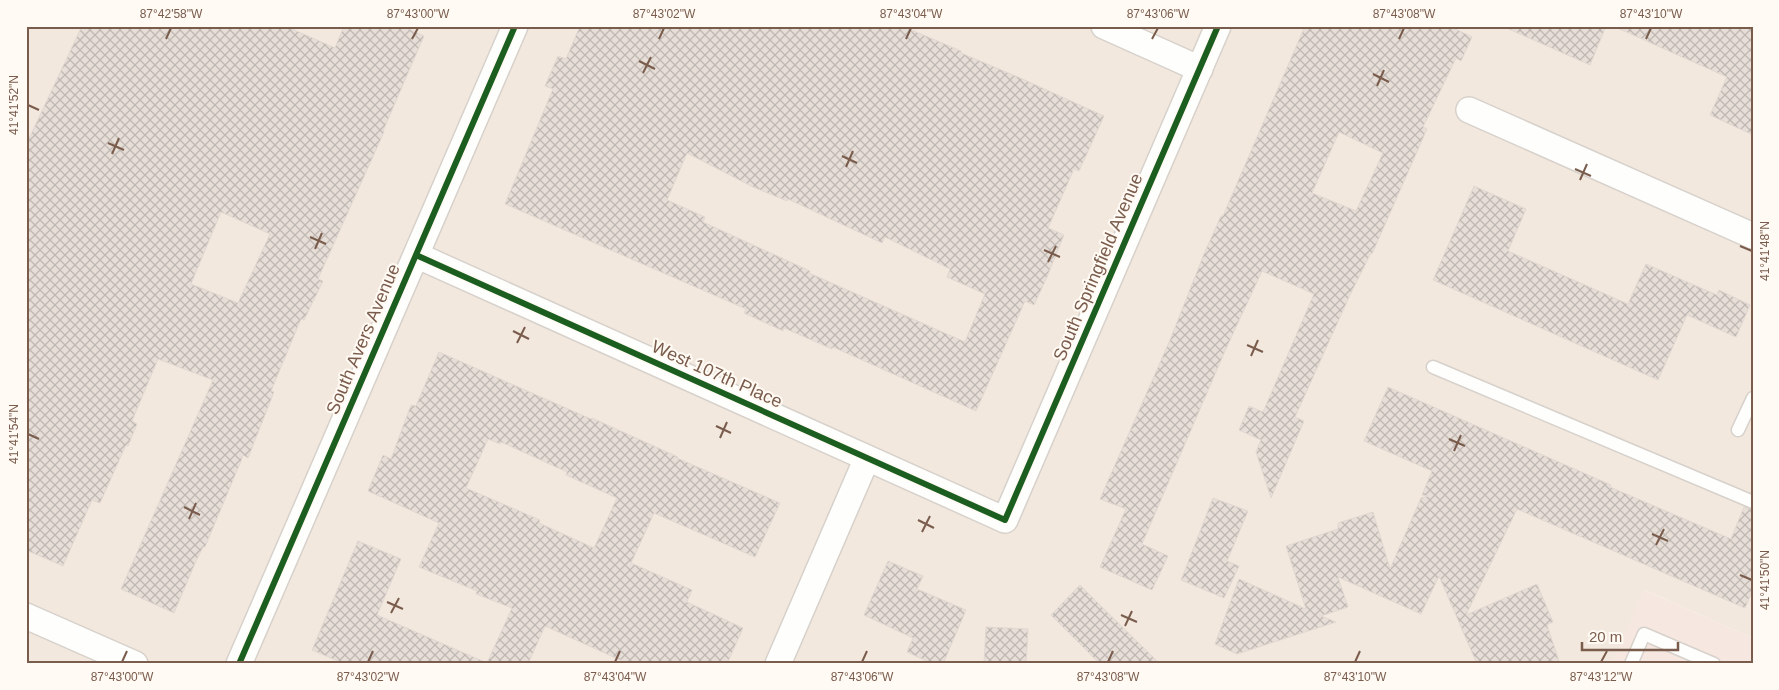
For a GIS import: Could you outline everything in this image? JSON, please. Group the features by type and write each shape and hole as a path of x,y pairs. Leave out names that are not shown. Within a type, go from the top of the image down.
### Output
{"street":[{"name":"South Avers Avenue","path":"239,664 515,26"},
{"path":"1104,26 1200,68"},
{"name":"South Springfield Avenue","path":"1005,520 1218,26"},
{"path":"1469,110 1753,236"},
{"name":"West 107th Place","path":"416,255 1005,520"},
{"path":"778,664 867,458"},
{"path":"26,616 135,664"}],"lane":[{"path":"1433,367 1753,502"},
{"path":"1738,430 1753,398"},
{"path":"1631,664 1644,634 1714,664"}],"shaded area":[{"path":"26,26 1753,26 1753,638 1645,590 1612,664 26,664"},
{"path":"1644,590 1753,638 1753,664 1612,664"}],"building":[{"path":"82,26 285,26 335,48 344,26 403,26 424,36 384,132 318,279 323,281 304,320 301,319 271,391 274,392 248,458 243,455 205,547 203,547 196,561 174,613 121,589 213,380 158,359 132,421 137,424 128,446 126,445 100,503 92,500 63,566 26,550 26,145","holes":["221,212 270,234 238,303 191,284"]},
{"path":"580,26 902,26 1104,116 1079,171 1074,169 1048,228 1064,235 1047,277 1034,305 1025,301 976,411 833,347 832,349 784,328 783,331 744,313 746,309 505,204 553,89 545,86 558,56 566,59","holes":["687,153 753,187 787,201 788,199 882,243 885,237 950,269 947,277 985,294 965,342 809,273 810,271 703,222 705,217 667,200"]},
{"path":"1305,26 1449,26 1472,37 1461,61 1456,58 1423,127 1427,129 1372,254 1350,295 1295,417 1304,421 1271,498 1256,452 1261,440 1239,430 1249,406 1263,412 1314,294 1262,271 1225,351 1142,544 1168,556 1152,590 1100,567 1126,509 1100,499 1170,340 1204,254 1221,216 1223,216","holes":["1339,132 1383,153 1356,211 1312,193"]},
{"path":"1502,26 1606,26 1590,65"},
{"path":"1613,26 1753,26 1753,135 1710,115 1727,77"},
{"path":"1474,186 1526,209 1508,251 1628,304 1646,264 1717,295 1719,290 1750,305 1736,337 1687,315 1658,380 1433,280"},
{"path":"439,352 592,418 780,503 755,557 654,513 631,563 692,590 687,602 743,628 727,664 629,664 545,626 528,664 345,664 312,650 358,541 401,559 377,615 487,663 512,608 476,594 477,591 419,567 439,523 368,491 383,455 391,459 411,405 416,406","holes":["488,439 500,444 501,442 567,472 566,475 617,498 594,548 539,523 540,520 466,488"]},
{"path":"1388,387 1731,539 1744,507 1753,510 1753,589 1745,608 1517,509 1466,615 1537,584 1553,622 1547,625 1560,664 1477,664 1439,576 1421,614 1338,577 1348,607 1321,616 1336,622 1237,654 1215,644 1239,579 1306,609 1286,546 1338,529 1338,523 1373,512 1390,569 1421,498 1428,496 1422,495 1432,471 1364,441"},
{"path":"1213,498 1248,511 1227,561 1239,566 1224,598 1181,580"},
{"path":"888,561 923,576 917,589 966,610 943,664 933,664 907,652 913,638 864,615"},
{"path":"1080,585 1160,664 1100,664 1051,615"},
{"path":"986,627 1028,629 1026,664 984,664"}],"cycle path":[{"path":"239,664 515,26"},
{"path":"416,255 1005,520 1218,26"}]}
